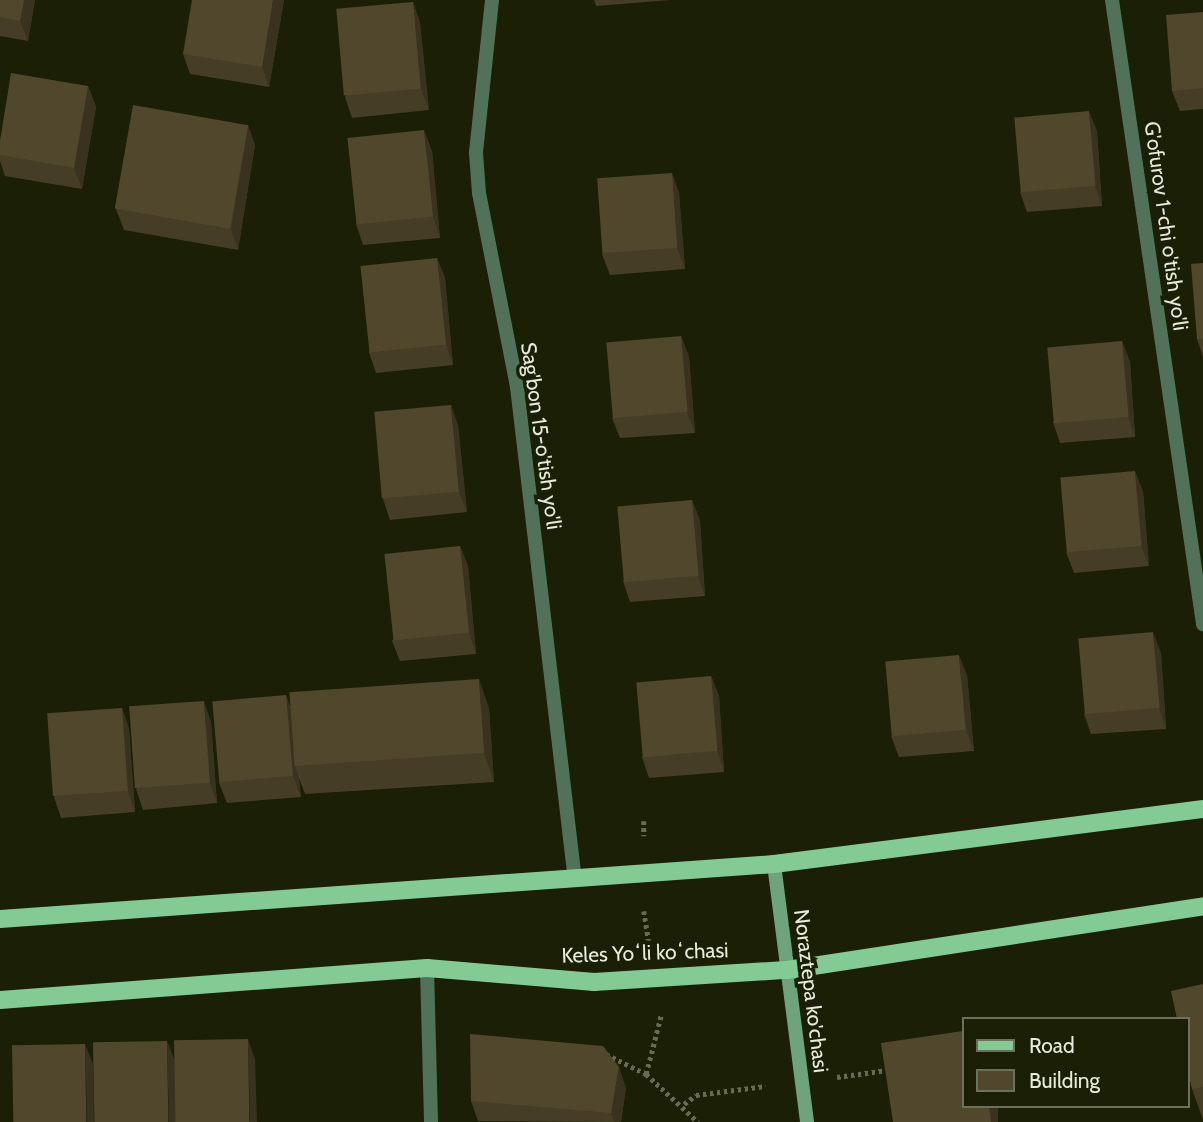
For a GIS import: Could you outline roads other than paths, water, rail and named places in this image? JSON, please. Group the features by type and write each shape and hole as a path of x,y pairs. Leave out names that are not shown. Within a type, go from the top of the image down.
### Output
{"main road":[{"path":"0,919 774,864 1203,809"},
{"name":"Noraztepa ko'chasi","path":"774,864 807,1122"},
{"name":"Keles Yoʻli koʻchasi","path":"0,1000 427,968 594,982 787,970 1203,906"}],"street":[{"name":"Sag'bon 15-o'tish yo'li","path":"492,0 476,153 479,193 517,387 575,879"},
{"name":"G'ofurov 1-chi o'tish yo'li","path":"1112,0 1203,624"},
{"path":"427,968 431,1122"}]}
